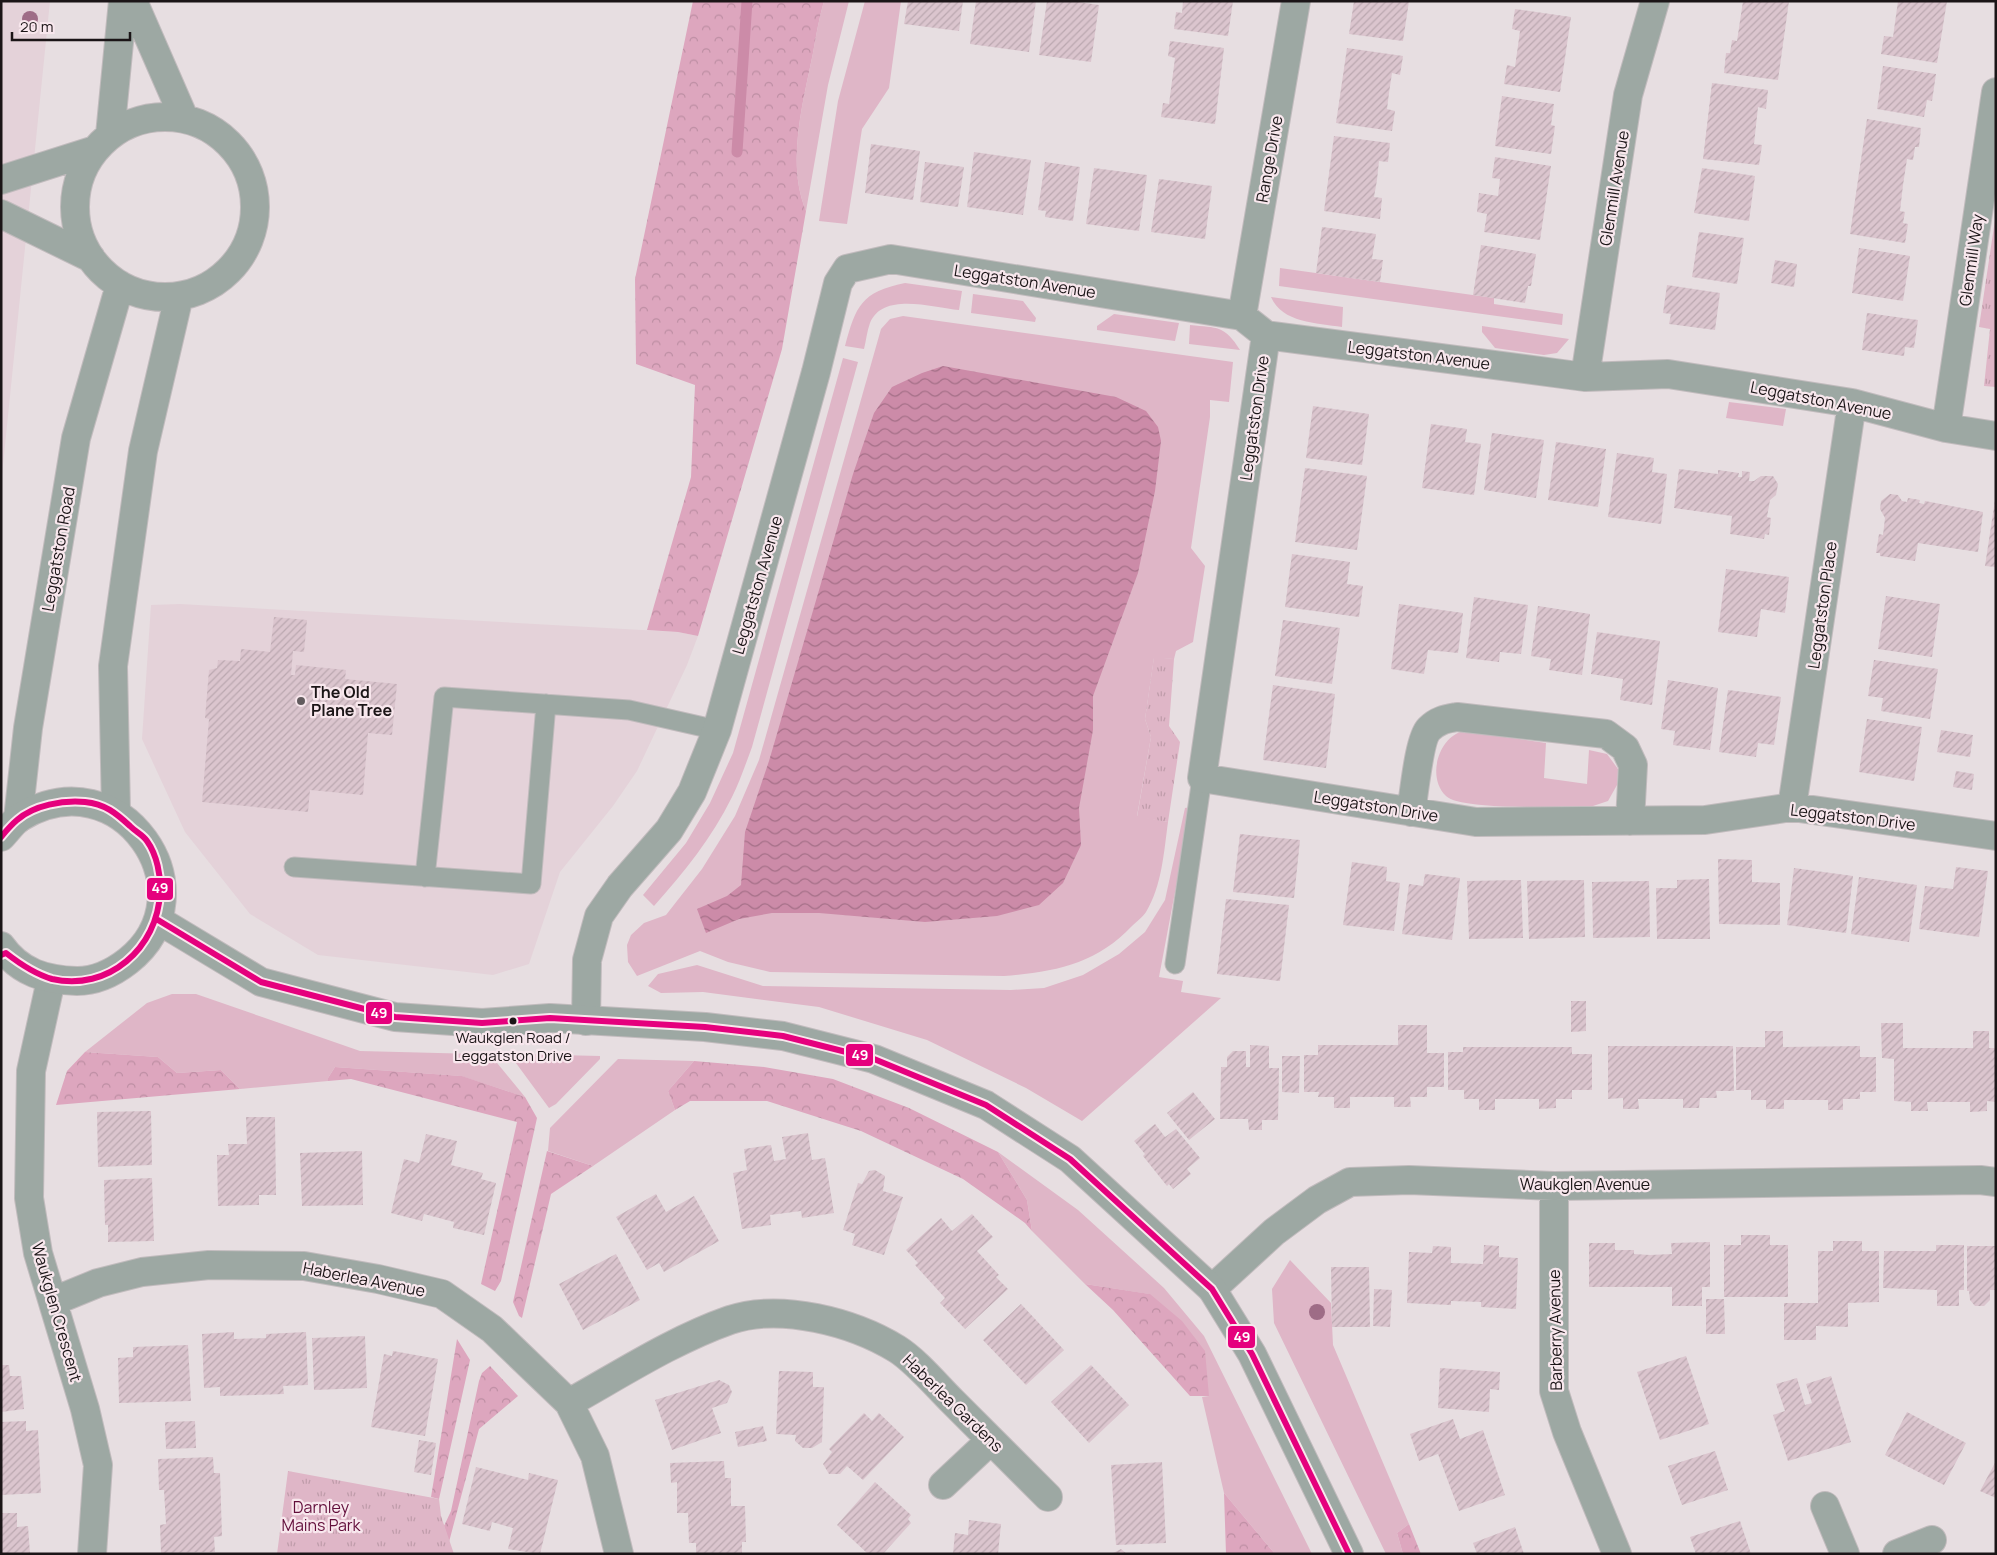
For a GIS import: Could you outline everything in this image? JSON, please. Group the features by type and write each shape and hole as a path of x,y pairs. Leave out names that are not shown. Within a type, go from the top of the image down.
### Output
{"street":[{"path":"1,180 102,142 132,122 158,117 184,118 209,127 230,143 245,164 254,190 255,217 248,244 234,266 209,286 180,296 149,296 120,285 104,274 91,258 79,232 75,204 81,175 102,142 123,1"},
{"path":"133,1 184,118"},
{"name":"Range Drive","path":"1242,316 1296,1"},
{"name":"Glenmill Avenue","path":"1585,377 1628,95 1655,1"},
{"name":"Glenmill Way","path":"1946,428 1996,92"},
{"path":"1,214 91,258"},
{"name":"Leggatston Avenue","path":"586,1021 587,960 599,916 620,886 669,830 692,792 717,730 816,372 838,283 847,269 891,260 1242,316 1266,335 1585,377 1668,374 1852,403 1946,428 1996,436"},
{"name":"Leggatston Road","path":"10,828 76,438 120,285"},
{"path":"116,812 113,666 143,452 180,296"},
{"name":"Leggatston Drive","path":"1266,335 1202,778 1476,822 1705,820 1792,807 1996,836"},
{"name":"Leggatston Place","path":"1792,807 1852,403"},
{"path":"1412,812 1423,743 1427,730 1439,720 1457,716 1606,734 1625,748 1633,765 1630,821"},
{"path":"3,951 26,970 51,980 86,981 114,972 141,951 158,920 162,880 148,843 116,812 90,803 53,803 10,828"},
{"path":"158,920 261,982 395,1017 482,1023 550,1018 705,1028 783,1036 874,1059 986,1105 1070,1159 1212,1290 1260,1370 1349,1554"},
{"name":"Waukglen Crescent","path":"51,980 31,1071 29,1198 38,1253 85,1409 98,1465 92,1554"},
{"name":"Waukglen Avenue","path":"1212,1290 1274,1232 1317,1200 1350,1182 1408,1180 1554,1186 1980,1180 1996,1182"},
{"name":"Barberry Avenue","path":"1554,1186 1554,1391 1567,1432 1617,1554"},
{"name":"Haberlea Avenue","path":"54,1301 98,1283 142,1272 209,1264 304,1266 378,1279 442,1294 492,1329 569,1403 595,1456 619,1554"},
{"name":"Haberlea Gardens","path":"569,1403 686,1338 732,1320 768,1315 809,1316 860,1331 898,1350 1048,1497"},
{"path":"944,1485 991,1440"},
{"path":"1825,1506 1845,1554"},
{"path":"1897,1554 1932,1540"}],"lane":[{"path":"425,877 444,697 629,710 717,730"},
{"path":"294,867 531,884 546,704"},
{"path":"1175,964 1202,778"}],"shaded area":[{"path":"1,1 50,1 1,485"},
{"path":"180,604 678,632 698,636 687,665 637,771 613,806 560,872 529,964 493,975 318,955 250,914 185,832 142,739 151,605"}],"green space":[{"path":"693,1 824,1 798,133 797,173 806,211 782,349 698,636 678,632 647,630 691,477 695,385 636,364 635,279"},
{"path":"824,1 849,1 828,85 806,211 797,173 798,133"},
{"path":"865,1 901,1 889,88 862,129 847,224 819,221 838,101"},
{"path":"1996,213 1996,387 1984,386 1990,329 1979,327"},
{"path":"1280,268 1494,298 1494,304 1563,314 1562,325 1279,286"},
{"path":"905,283 962,291 959,310 910,304 897,304 886,307 877,313 870,323 864,349 845,346 857,311 863,303 879,291"},
{"path":"973,294 1023,301 1036,318 1035,322 971,313"},
{"path":"1271,297 1343,307 1342,327 1311,323 1292,317 1276,306"},
{"path":"1114,314 1179,323 1175,341 1097,330 1097,326"},
{"path":"903,316 1233,362 1229,402 1210,400 1210,417 1191,548 1205,566 1193,642 1176,651 1174,659 1154,658 1145,719 1151,737 1137,816 1168,822 1162,868 1156,891 1142,917 1104,949 1074,964 1040,972 1004,976 770,972 728,962 700,951 637,976 628,962 627,945 631,935 644,923 666,915 702,869 735,816 759,760 881,329 890,319"},
{"path":"1190,325 1220,329 1229,336 1240,350 1189,344"},
{"path":"1482,326 1569,339 1557,353 1544,355 1495,348 1482,332"},
{"path":"843,358 858,362 752,747 735,791 716,827 687,867 654,906 643,895 686,843 710,803 733,753"},
{"path":"1729,402 1786,409 1783,426 1726,418"},
{"path":"1154,657 1174,659 1169,726 1180,742 1168,822 1137,817 1151,737 1145,719"},
{"path":"1464,731 1546,743 1544,778 1587,784 1589,750 1607,754 1618,769 1617,785 1608,801 1590,807 1491,806 1456,801 1446,796 1440,788 1436,768 1442,749 1448,741 1455,734"},
{"path":"1191,807 1159,977 1183,981 1181,992 1221,998 1082,1121 1026,1088 927,1040 819,1007 703,992 661,993 648,986 658,974 697,965 763,986 1011,990 1044,988 1083,975 1119,954 1145,932 1165,900 1185,808"},
{"path":"172,994 196,994 360,1051 477,1054 493,1058 525,1097 461,1076 335,1067 328,1081 240,1089 221,1070 177,1073 158,1057 85,1052 147,1003"},
{"path":"85,1052 158,1057 177,1073 221,1070 240,1089 56,1105 67,1071"},
{"path":"516,1054 600,1056 600,1059 556,1104 549,1108 513,1059"},
{"path":"618,1059 694,1061 668,1091 675,1110 593,1166 548,1151 550,1128"},
{"path":"694,1061 764,1067 833,1079 909,1108 998,1152 1027,1200 1032,1231 1025,1223 963,1179 861,1131 767,1101 690,1101 675,1110 668,1091"},
{"path":"335,1067 462,1076 525,1097 537,1118 501,1281 495,1291 481,1284 517,1122 351,1079 328,1081"},
{"path":"547,1151 593,1166 551,1194 522,1318 519,1316 513,1302"},
{"path":"998,1152 1078,1210 1164,1288 1204,1336 1312,1554 1275,1554 1224,1493 1202,1397 1209,1396 1149,1294 1085,1284 1032,1231 1027,1200"},
{"path":"1290,1260 1331,1303 1333,1345 1409,1524 1397,1533 1403,1554 1386,1554 1274,1323 1272,1289"},
{"path":"1085,1284 1150,1294 1182,1321 1205,1351 1209,1396 1190,1396 1113,1310"},
{"path":"457,1339 470,1360 439,1499 431,1497"},
{"path":"490,1366 518,1396 479,1429 449,1542 444,1526 451,1511 479,1381 482,1373"},
{"name":"Darnley Mains Park","path":"288,1471 439,1499 441,1516 454,1554 277,1554"},
{"path":"1224,1493 1275,1554 1226,1554"},
{"path":"1409,1524 1421,1554 1403,1554 1397,1533"}],"water":[{"path":"943,366 1116,397 1146,411 1158,427 1161,441 1155,491 1138,573 1093,696 1093,730 1079,808 1081,845 1063,883 1039,905 997,916 925,922 819,913 772,913 739,919 706,933 697,909 727,896 741,885 745,832 769,761 853,474 874,413 892,387 922,373"}],"building":[{"path":"908,1 963,1 959,31 904,24"},
{"path":"976,1 1036,1 1029,52 970,44"},
{"path":"1047,1 1072,1 1099,5 1091,62 1039,55"},
{"path":"1183,1 1233,1 1228,36 1174,29 1176,12 1182,13"},
{"path":"1354,1 1409,1 1403,41 1349,34"},
{"path":"1743,1 1789,1 1778,80 1724,73 1726,53 1730,53 1732,40 1737,41"},
{"path":"1898,1 1947,1 1937,63 1881,54 1884,36 1893,37"},
{"path":"1515,9 1571,17 1560,92 1504,84 1507,65 1515,67 1520,31 1512,29"},
{"path":"1170,41 1224,48 1215,124 1161,117 1163,103 1169,104 1175,58 1168,56"},
{"path":"1347,48 1403,56 1400,75 1392,73 1389,93 1387,109 1395,111 1392,131 1336,123"},
{"path":"1883,66 1936,74 1932,101 1927,100 1924,117 1877,109"},
{"path":"1712,83 1768,90 1766,109 1758,107 1754,144 1762,145 1759,165 1703,159"},
{"path":"1502,96 1554,104 1551,125 1555,126 1551,154 1495,146"},
{"path":"1867,119 1921,128 1919,147 1915,147 1913,160 1907,159 1903,185 1900,211 1905,212 1903,223 1908,224 1905,243 1850,234"},
{"path":"1334,136 1390,143 1388,162 1379,161 1374,197 1382,198 1380,219 1324,211"},
{"path":"871,144 920,151 913,200 865,193"},
{"path":"974,152 1031,160 1023,215 967,207"},
{"path":"1495,157 1551,166 1540,240 1484,232 1487,214 1477,212 1479,193 1498,196 1500,179 1492,178"},
{"path":"925,162 964,167 958,207 920,202"},
{"path":"1045,162 1080,167 1073,221 1045,217 1046,211 1038,210"},
{"path":"1094,168 1147,175 1139,231 1086,224"},
{"path":"1702,168 1755,176 1749,221 1694,213"},
{"path":"1159,179 1212,186 1205,239 1151,232"},
{"path":"1322,227 1376,234 1372,259 1383,260 1380,282 1316,273"},
{"path":"1699,232 1744,238 1737,284 1692,277"},
{"path":"1481,245 1536,254 1531,286 1528,286 1525,303 1473,295"},
{"path":"1859,248 1910,256 1903,301 1852,293"},
{"path":"1775,260 1797,264 1794,287 1771,283"},
{"path":"1667,285 1720,293 1715,330 1669,324 1671,314 1663,313"},
{"path":"1867,313 1918,320 1914,348 1905,347 1904,356 1862,350"},
{"path":"1313,406 1369,414 1362,465 1306,458"},
{"path":"1431,424 1467,429 1465,442 1481,444 1474,495 1422,488"},
{"path":"1492,433 1544,440 1536,498 1484,490"},
{"path":"1556,442 1606,449 1598,507 1548,500"},
{"path":"1617,453 1654,458 1652,472 1667,474 1661,524 1608,517"},
{"path":"1305,468 1367,476 1357,550 1295,542"},
{"path":"1679,469 1718,474 1718,470 1739,473 1738,477 1742,477 1742,471 1750,472 1749,481 1754,481 1761,476 1773,476 1778,484 1776,495 1770,500 1767,517 1771,518 1769,535 1765,534 1764,539 1730,534 1732,516 1674,508"},
{"path":"1890,494 1898,495 1902,501 1907,502 1908,498 1920,500 1919,503 1924,504 1925,501 1983,512 1978,552 1918,543 1915,561 1880,556 1880,553 1876,553 1879,534 1883,535 1885,518 1880,509 1881,501"},
{"path":"1996,500 1996,567 1985,566"},
{"path":"1292,554 1350,562 1347,584 1363,586 1359,617 1285,607"},
{"path":"1726,569 1789,577 1785,613 1761,609 1757,637 1718,632"},
{"path":"1886,596 1940,604 1932,657 1878,649"},
{"path":"1474,597 1528,605 1521,654 1500,652 1499,662 1466,658"},
{"path":"1399,604 1463,613 1458,653 1428,650 1424,674 1391,669"},
{"path":"1538,606 1590,614 1582,675 1549,670 1551,659 1531,656"},
{"name":"The Old Plane Tree","path":"274,617 307,620 304,652 293,651 291,675 295,675 296,665 346,670 345,679 397,684 392,735 368,733 363,795 310,790 308,812 202,802 209,719 205,718 209,670 217,668 218,660 240,661 241,649 270,652"},
{"path":"1283,620 1340,628 1332,684 1275,676"},
{"path":"1597,632 1660,641 1652,705 1620,700 1623,679 1591,674"},
{"path":"1874,660 1938,669 1930,719 1881,711 1883,698 1868,696"},
{"path":"1668,680 1718,688 1710,750 1673,745 1675,731 1661,729"},
{"path":"1273,685 1335,694 1326,768 1263,760"},
{"path":"1728,690 1781,697 1774,745 1758,743 1756,757 1719,752"},
{"path":"1867,719 1922,727 1914,781 1859,772"},
{"path":"1941,730 1973,735 1970,757 1937,752"},
{"path":"1956,771 1974,774 1972,790 1953,787"},
{"path":"1240,834 1300,840 1294,898 1233,892"},
{"path":"1718,859 1752,860 1752,882 1780,883 1780,925 1719,924"},
{"path":"1352,862 1387,867 1386,881 1400,883 1394,931 1343,925"},
{"path":"1956,867 1988,871 1979,937 1919,929 1925,886 1953,889"},
{"path":"1794,868 1853,876 1846,933 1787,925"},
{"path":"1425,874 1460,878 1452,940 1402,934 1409,884 1423,886"},
{"path":"1859,877 1917,885 1909,942 1851,934"},
{"path":"1709,879 1710,939 1657,939 1656,888 1677,888 1677,880"},
{"path":"1521,880 1523,938 1469,939 1467,881"},
{"path":"1584,880 1585,937 1529,939 1527,881"},
{"path":"1649,881 1650,937 1593,938 1592,882"},
{"path":"1226,899 1289,905 1280,981 1217,974"},
{"path":"1571,1001 1586,1001 1586,1031 1571,1032"},
{"path":"1881,1023 1903,1023 1903,1048 1973,1048 1973,1031 1989,1031 1989,1048 1996,1048 1996,1102 1987,1101 1987,1111 1970,1112 1970,1102 1927,1102 1928,1111 1911,1111 1911,1102 1894,1101 1894,1059 1882,1058"},
{"path":"1398,1025 1427,1025 1427,1053 1444,1053 1444,1087 1427,1087 1427,1097 1410,1097 1411,1107 1394,1107 1394,1097 1350,1097 1350,1108 1334,1108 1334,1097 1318,1097 1319,1092 1304,1092 1304,1055 1318,1055 1318,1045 1398,1045"},
{"path":"1765,1031 1783,1031 1783,1047 1860,1046 1860,1057 1876,1057 1876,1092 1860,1092 1860,1099 1843,1099 1843,1110 1828,1110 1828,1100 1784,1100 1784,1109 1766,1109 1766,1100 1751,1100 1751,1090 1736,1090 1736,1047 1765,1047"},
{"path":"1250,1045 1269,1046 1269,1068 1279,1068 1278,1120 1262,1120 1262,1130 1249,1130 1248,1119 1220,1119 1221,1067 1227,1067 1227,1057 1233,1051 1246,1051 1246,1067 1250,1067"},
{"path":"1608,1046 1733,1046 1734,1091 1716,1091 1717,1098 1700,1098 1699,1108 1683,1108 1683,1099 1638,1099 1639,1109 1623,1109 1623,1098 1608,1099"},
{"path":"1463,1047 1572,1047 1572,1054 1592,1054 1592,1090 1572,1090 1572,1099 1556,1099 1556,1108 1539,1109 1539,1099 1495,1099 1495,1110 1479,1110 1479,1099 1464,1099 1464,1090 1448,1090 1448,1052 1463,1052"},
{"path":"1282,1056 1300,1056 1299,1093 1282,1092"},
{"path":"1193,1092 1215,1119 1189,1140 1167,1113"},
{"path":"151,1111 152,1165 98,1167 97,1112"},
{"path":"246,1117 275,1117 276,1195 259,1195 259,1205 218,1206 217,1155 229,1155 228,1144 247,1144"},
{"path":"1155,1124 1165,1137 1176,1129 1200,1158 1187,1169 1191,1174 1173,1189 1169,1184 1167,1186 1143,1156 1145,1154 1134,1141"},
{"path":"808,1133 812,1160 825,1158 834,1213 802,1218 801,1211 770,1215 771,1225 742,1229 733,1173 747,1170 744,1149 771,1145 774,1161 786,1159 782,1137"},
{"path":"426,1134 457,1141 451,1165 483,1173 481,1179 496,1183 484,1235 453,1228 454,1222 424,1214 422,1221 391,1213 404,1159 419,1163"},
{"path":"362,1151 363,1205 302,1206 300,1153"},
{"path":"875,1170 885,1176 883,1191 903,1197 884,1255 852,1245 855,1234 843,1230 858,1183 862,1184 869,1171"},
{"path":"152,1178 154,1241 108,1242 108,1225 105,1225 104,1180"},
{"path":"656,1194 666,1212 694,1196 719,1241 664,1272 659,1263 647,1270 616,1217"},
{"path":"972,1214 993,1237 977,1251 999,1275 996,1277 1008,1289 965,1329 940,1303 945,1298 915,1265 918,1263 906,1250 941,1218 952,1231"},
{"path":"1741,1235 1770,1235 1770,1245 1788,1245 1788,1297 1724,1297 1724,1245 1741,1245"},
{"path":"1833,1241 1862,1241 1862,1251 1879,1251 1879,1302 1848,1303 1848,1327 1816,1326 1816,1340 1784,1340 1784,1303 1818,1303 1818,1251 1833,1251"},
{"path":"1710,1242 1710,1287 1702,1287 1702,1306 1672,1306 1672,1287 1589,1287 1589,1243 1615,1243 1615,1250 1634,1250 1634,1254 1650,1255 1672,1254 1671,1243"},
{"path":"1484,1245 1499,1246 1499,1257 1518,1258 1516,1309 1481,1307 1481,1302 1451,1301 1451,1305 1407,1303 1409,1252 1432,1253 1433,1246 1451,1247 1451,1263 1483,1264"},
{"path":"1936,1245 1964,1245 1964,1290 1959,1290 1959,1306 1937,1306 1937,1290 1883,1288 1884,1251 1936,1251"},
{"path":"1967,1246 1996,1246 1996,1290 1990,1290 1990,1300 1984,1306 1975,1306 1970,1300 1969,1291 1967,1291"},
{"path":"616,1254 640,1300 583,1330 559,1284"},
{"path":"1331,1267 1369,1267 1370,1327 1332,1327"},
{"path":"1374,1289 1392,1290 1390,1327 1373,1326"},
{"path":"1706,1299 1724,1299 1725,1334 1706,1334"},
{"path":"1021,1304 1064,1350 1026,1385 983,1340"},
{"path":"234,1332 234,1339 266,1338 266,1334 306,1332 308,1385 283,1386 284,1394 220,1396 220,1387 204,1388 202,1334"},
{"path":"365,1336 367,1388 314,1390 312,1338"},
{"path":"188,1345 191,1401 119,1403 118,1358 133,1357 133,1347"},
{"path":"393,1351 438,1359 425,1436 371,1427 384,1354 392,1356"},
{"path":"1686,1356 1709,1424 1660,1440 1637,1372"},
{"path":"1,1365 9,1365 10,1376 21,1376 24,1409 1,1412"},
{"path":"1091,1365 1129,1405 1089,1443 1051,1402"},
{"path":"1440,1368 1500,1372 1499,1390 1490,1389 1489,1412 1438,1408"},
{"path":"779,1371 813,1372 813,1387 824,1387 822,1442 812,1448 803,1448 795,1441 796,1435 776,1434"},
{"path":"1831,1376 1851,1442 1788,1461 1773,1415 1785,1411 1776,1384 1797,1378 1805,1405 1812,1403 1806,1384"},
{"path":"719,1380 729,1385 732,1392 727,1403 712,1408 721,1433 672,1450 655,1400"},
{"path":"1907,1412 1966,1443 1944,1485 1885,1455"},
{"path":"864,1413 872,1421 879,1413 904,1437 863,1480 847,1466 840,1474 829,1474 823,1464 832,1452 829,1449"},
{"path":"1453,1419 1460,1439 1483,1430 1505,1495 1459,1511 1438,1454 1419,1461 1410,1434"},
{"path":"26,1421 26,1431 38,1430 41,1493 1,1495 1,1422"},
{"path":"195,1421 196,1448 166,1449 165,1422"},
{"path":"763,1426 767,1441 738,1447 735,1432"},
{"path":"419,1440 436,1443 431,1475 414,1472"},
{"path":"1715,1451 1728,1490 1682,1505 1668,1466"},
{"path":"213,1457 214,1473 220,1473 222,1536 214,1537 215,1552 161,1553 160,1525 166,1524 164,1490 159,1490 158,1459"},
{"path":"724,1461 725,1478 731,1478 731,1506 745,1506 746,1542 742,1542 742,1554 696,1554 696,1543 689,1543 688,1513 677,1513 677,1482 671,1483 670,1463"},
{"path":"1996,1461 1996,1498 1980,1491"},
{"path":"1162,1462 1166,1543 1116,1545 1111,1465"},
{"path":"476,1467 528,1480 529,1473 558,1480 540,1554 508,1549 513,1528 492,1522 490,1531 462,1524"},
{"path":"875,1482 911,1515 908,1519 911,1523 883,1554 868,1554 837,1525"},
{"path":"1,1513 17,1513 17,1527 28,1526 30,1554 1,1554"},
{"path":"969,1520 1001,1524 998,1554 953,1554 955,1533 968,1535"},
{"path":"1740,1521 1751,1554 1696,1554 1690,1537"},
{"path":"1515,1527 1524,1554 1477,1554 1473,1543"},
{"path":"1121,1549 1127,1554 1111,1554"}],"waterway":[{"path":"737,152 747,1"}],"transit line":[{"name":"49","path":"1,837 17,820 40,807 67,802 85,802 98,805 115,813 144,837 156,859 160,886 157,912 150,931 140,948 110,972 92,979 73,981 52,979 28,968 6,953 1,955"},
{"name":"49","path":"158,920 261,982 395,1017 482,1023 550,1018 705,1027 783,1036 874,1059 986,1105 1070,1159 1212,1289 1252,1354 1349,1554"}],"place":[{"name":"The Old Plane Tree","path":"301,701"},
{"name":"Waukglen Road / Leggatston Drive","path":"513,1021"}]}
